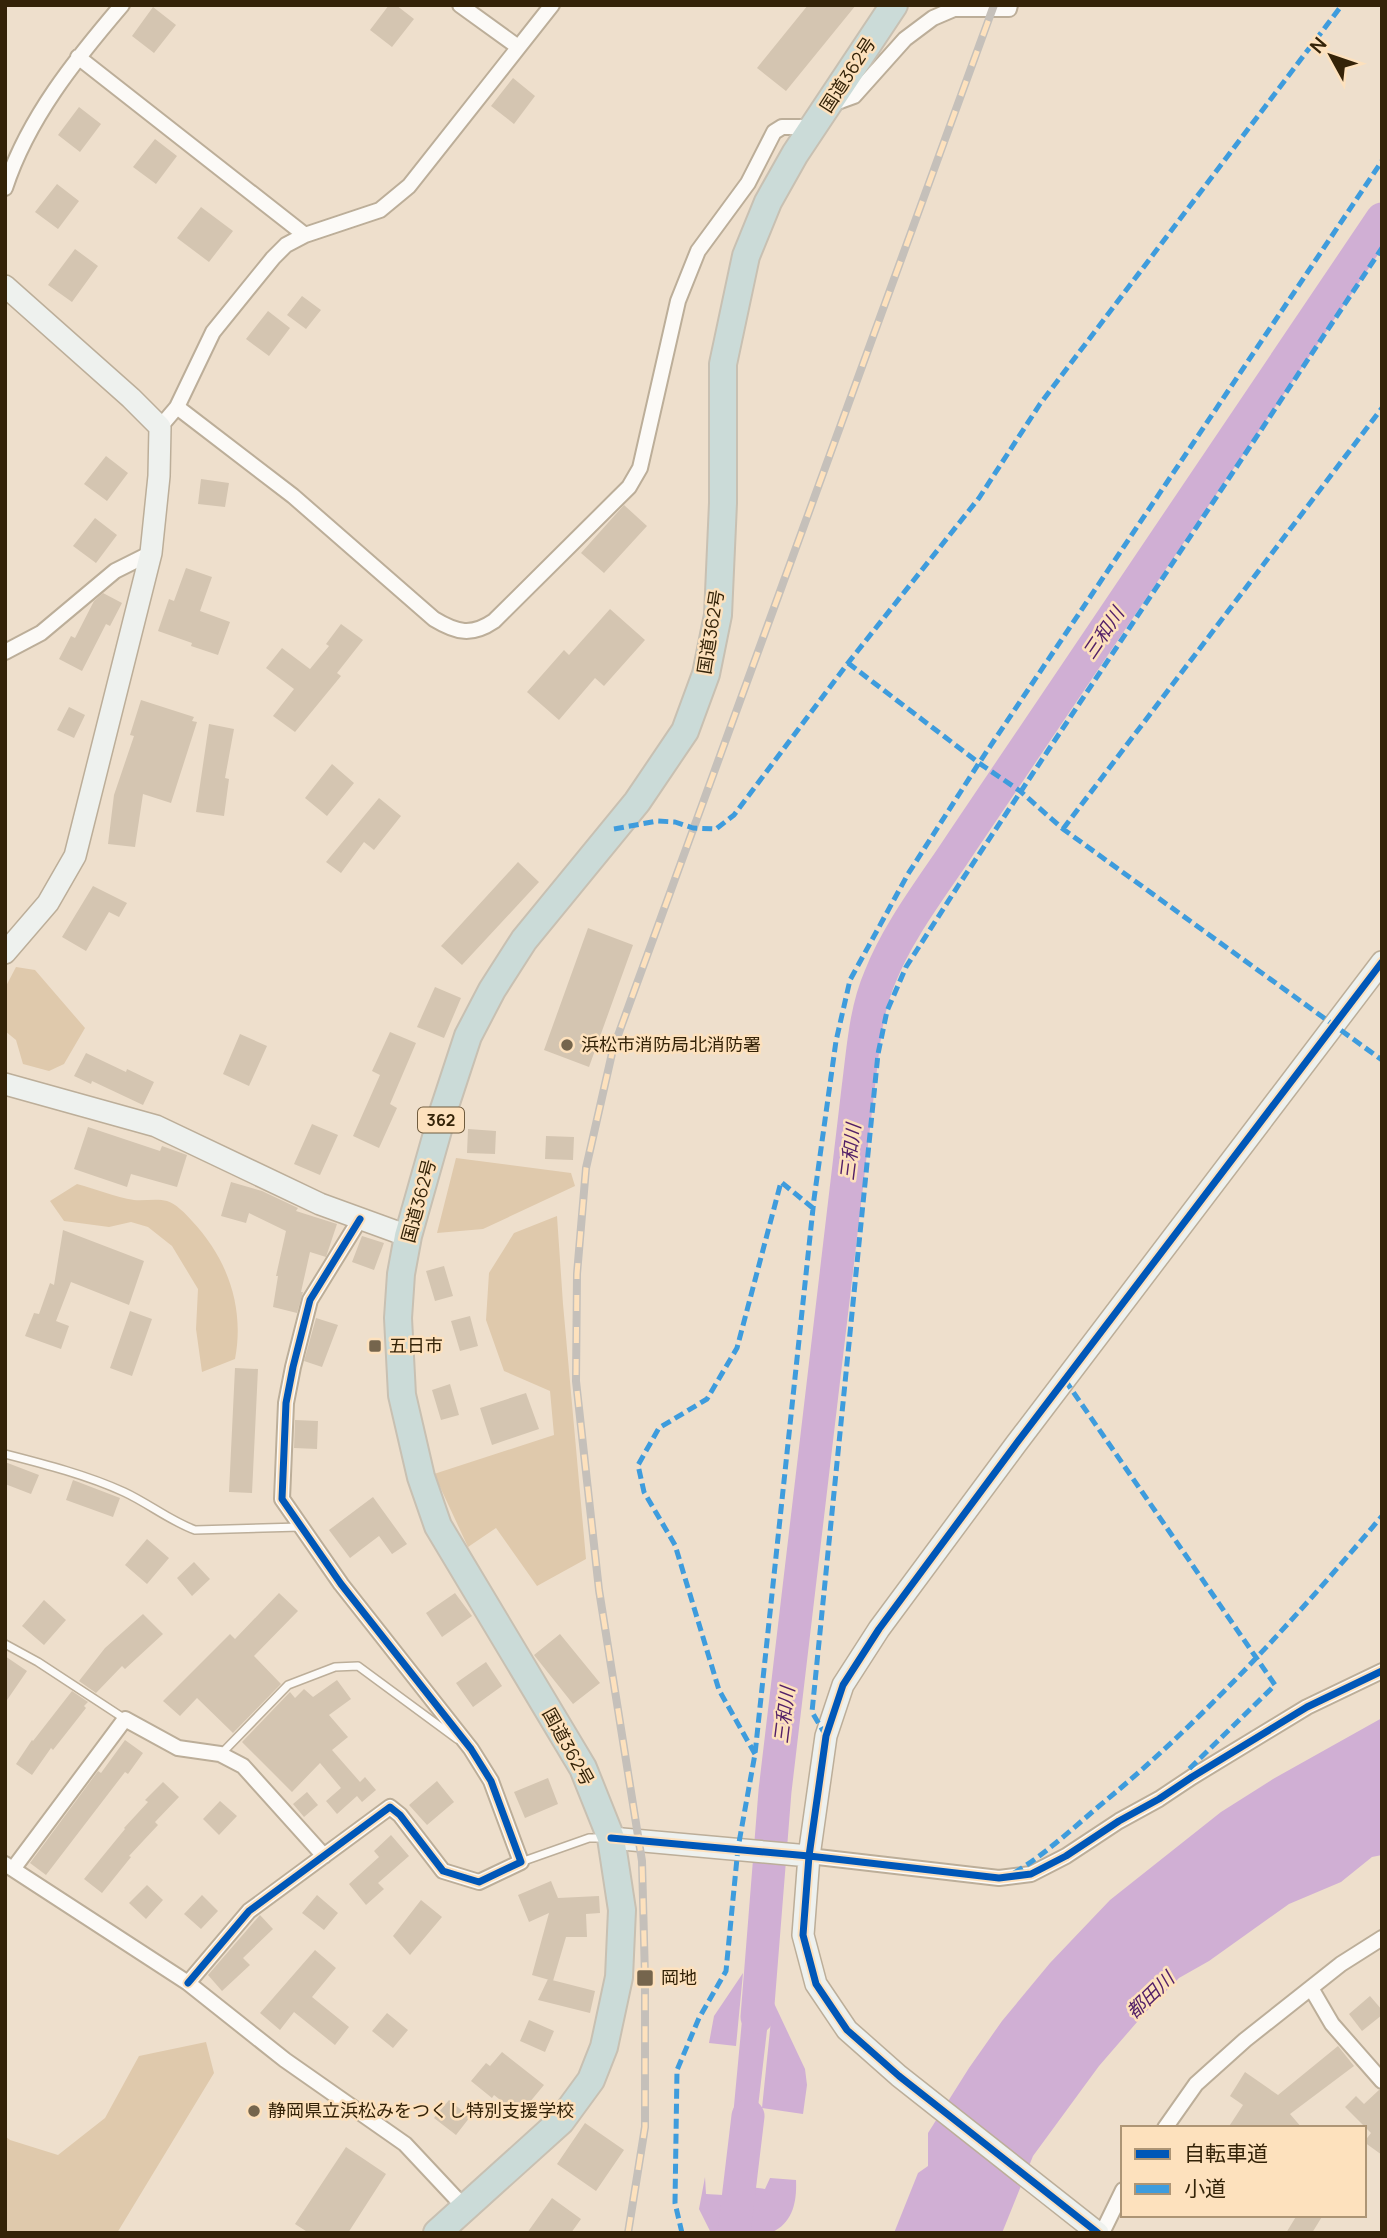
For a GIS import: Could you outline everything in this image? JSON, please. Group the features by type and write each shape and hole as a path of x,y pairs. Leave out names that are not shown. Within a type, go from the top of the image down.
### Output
{"highway":[{"name":"国道362号","path":"443,2231 561,2121 591,2080 604,2047 619,1977 622,1910 611,1838 583,1768 438,1526 421,1477 402,1395 398,1318 401,1274 408,1236 468,1036 492,990 524,940 637,802 685,731 706,674 718,615 723,503 723,365 746,256 768,202 894,5"}],"street":[{"path":"5,188 15,159 46,104 78,57 122,5"},
{"path":"460,5 518,47"},
{"path":"5,953 48,903 75,856 151,553 159,476 160,427 177,407 213,332 286,245 380,210 409,186 552,5"},
{"path":"827,106 854,96 905,38 933,18 954,9 1009,9 1010,5"},
{"path":"78,57 305,236"},
{"path":"177,407 293,496 434,619 451,629 481,629 494,621 629,487 640,468 678,301 698,251 748,183 774,132 782,127 801,127 811,131"},
{"path":"5,286 160,427"},
{"path":"5,652 41,633 115,571 151,553"},
{"path":"1121,2193 1096,2231 899,2076 847,2030 816,1984 803,1935 801,1856 826,1736 843,1685 879,1629 1382,962"},
{"path":"5,1084 156,1126 320,1203 408,1236"},
{"path":"188,1983 249,1911 390,1807 400,1815 443,1871 479,1882 521,1862 491,1781 471,1749 341,1584 282,1499 286,1403 310,1300 360,1219"},
{"path":"611,1838 748,1849 999,1878 1031,1874 1066,1856 1307,1707 1382,1671"},
{"path":"324,1856 243,1766 220,1754 178,1748 125,1719 9,1867 188,1983 285,2060 405,2144 465,2208"},
{"path":"1166,2126 1196,2084 1245,2040 1342,1964 1382,1938"},
{"path":"1311,1988 1332,2024 1382,2081"}],"lane":[{"path":"5,1454 121,1490 181,1525 195,1530 300,1527"},
{"path":"5,1644 38,1662 125,1719"},
{"path":"220,1754 288,1685 335,1667 358,1666 471,1749"},
{"path":"521,1862 589,1838 611,1838"}],"shaded area":[{"path":"16,967 35,970 85,1028 64,1064 49,1071 23,1064 16,1040 5,1031 5,988"},
{"path":"456,1158 571,1173 575,1186 483,1229 437,1233"},
{"path":"77,1184 127,1199 167,1201 190,1218 215,1251 230,1284 237,1321 235,1359 202,1372 196,1329 198,1289 172,1246 148,1227 131,1222 109,1227 64,1221 50,1201"},
{"path":"557,1216 586,1559 537,1586 496,1528 468,1547 434,1474 554,1435 550,1391 504,1371 486,1320 489,1273 514,1233"},
{"path":"206,2042 214,2073 117,2233 5,2233 5,2136 58,2155 105,2118 139,2056"}],"water":[{"name":"都田川","path":"1382,1718 1382,1855 1372,1857 1341,1882 1289,1904 1209,1961 1179,1978 1099,2066 1033,2156 1002,2233 894,2233 918,2173 928,2166 928,2133 1002,2021 1050,1963 1110,1900 1221,1812 1273,1779"},
{"path":"763,1938 760,1974 771,1996 753,2150 756,2153 755,2162 729,2159 747,1967"},
{"path":"743,1973 736,2046 709,2043 714,2016"},
{"path":"773,2001 805,2069 807,2085 803,2114 762,2108"},
{"path":"705,2177 706,2194 723,2195 726,2179 749,2181 750,2187 765,2189 770,2178 796,2180 796,2196 792,2210 785,2223 772,2232 711,2233 699,2209"}],"building":[{"path":"389,5 396,5 414,19 392,47 370,30"},
{"path":"808,5 856,5 786,91 757,68"},
{"path":"153,7 176,25 154,53 132,36"},
{"path":"513,78 535,96 514,124 491,106"},
{"path":"79,107 101,124 80,152 58,135"},
{"path":"155,139 177,156 156,184 133,167"},
{"path":"57,184 79,201 58,229 35,212"},
{"path":"201,207 233,231 209,262 177,238"},
{"path":"75,249 98,266 72,302 48,285"},
{"path":"302,296 321,310 306,329 287,315"},
{"path":"268,311 290,328 269,356 246,339"},
{"path":"106,456 128,473 107,501 84,484"},
{"path":"201,479 229,483 225,507 198,504"},
{"path":"624,505 647,526 604,573 581,553"},
{"path":"95,518 117,535 96,563 73,546"},
{"path":"186,568 212,577 200,611 230,622 218,655 158,631 169,599 174,601"},
{"path":"103,593 122,603 110,626 106,624 82,671 59,659 71,636 75,638 94,601"},
{"path":"610,609 645,640 604,686 595,678 559,720 527,692 564,650 569,655"},
{"path":"341,624 363,640 337,673 341,676 295,732 273,716 294,689 266,668 282,648 310,669 329,646 326,644"},
{"path":"141,700 194,717 192,721 197,722 171,803 143,794 135,847 108,844 114,795 134,736 130,735"},
{"path":"69,707 85,715 74,738 57,730"},
{"path":"209,724 234,729 225,778 229,779 224,816 196,812"},
{"path":"332,764 354,783 327,816 305,798"},
{"path":"379,798 401,816 374,850 364,842 341,873 326,862"},
{"path":"518,862 539,882 462,965 441,946"},
{"path":"93,886 127,903 119,917 109,912 86,951 62,937"},
{"path":"588,928 633,945 589,1067 544,1050"},
{"path":"435,987 461,998 444,1038 417,1027"},
{"path":"390,1032 416,1043 390,1104 397,1108 379,1148 353,1136 380,1075 372,1071"},
{"path":"240,1034 267,1046 249,1086 223,1074"},
{"path":"86,1053 154,1082 143,1105 92,1081 91,1084 74,1076"},
{"path":"312,1124 338,1135 320,1175 294,1164"},
{"path":"88,1127 160,1151 162,1146 187,1155 177,1187 131,1174 127,1187 74,1169"},
{"path":"468,1129 496,1131 495,1154 467,1153"},
{"path":"546,1136 574,1137 573,1160 545,1159"},
{"path":"231,1182 262,1191 298,1208 296,1211 337,1224 326,1257 310,1252 297,1313 273,1307 276,1276 286,1231 249,1213 246,1223 221,1216"},
{"path":"63,1230 144,1261 129,1305 71,1282 56,1321 69,1326 61,1349 25,1336 34,1313 39,1314 50,1283 54,1285"},
{"path":"362,1236 384,1243 374,1270 352,1262"},
{"path":"444,1266 453,1296 435,1301 426,1271"},
{"path":"130,1311 152,1319 132,1376 110,1368"},
{"path":"470,1316 478,1346 460,1351 451,1321"},
{"path":"316,1318 338,1325 322,1367 304,1361"},
{"path":"235,1368 258,1369 252,1493 229,1492"},
{"path":"450,1384 459,1415 441,1420 432,1390"},
{"path":"526,1393 539,1429 492,1445 480,1408"},
{"path":"295,1420 318,1421 317,1449 294,1448"},
{"path":"5,1462 39,1475 31,1494 5,1484"},
{"path":"73,1480 120,1498 113,1517 66,1500"},
{"path":"373,1497 407,1544 392,1554 379,1536 350,1558 329,1530"},
{"path":"147,1539 169,1558 147,1584 125,1565"},
{"path":"194,1562 210,1579 192,1596 177,1578"},
{"path":"279,1593 298,1611 254,1656 281,1684 233,1733 197,1698 180,1716 163,1701 230,1634 235,1639"},
{"path":"455,1593 472,1616 442,1637 426,1613"},
{"path":"44,1600 66,1620 44,1645 22,1626"},
{"path":"143,1614 163,1634 125,1669 122,1666 96,1693 79,1681 105,1648"},
{"path":"560,1634 600,1683 573,1704 534,1655"},
{"path":"5,1656 27,1671 5,1703"},
{"path":"486,1662 502,1686 473,1707 456,1683"},
{"path":"337,1680 351,1699 329,1715 348,1737 332,1750 360,1782 365,1777 376,1790 362,1802 357,1796 337,1814 326,1801 341,1788 320,1763 292,1792 242,1742 290,1692 295,1698 304,1689 313,1697"},
{"path":"72,1691 88,1702 84,1706 86,1708 53,1750 51,1748 32,1775 16,1764"},
{"path":"125,1740 143,1753 128,1774 125,1772 46,1875 30,1863 98,1771 101,1773"},
{"path":"548,1778 558,1804 525,1818 514,1792"},
{"path":"437,1781 454,1802 427,1825 409,1805"},
{"path":"163,1782 179,1797 155,1822 158,1825 129,1856 131,1857 102,1893 84,1879 148,1802 145,1800"},
{"path":"307,1792 318,1805 304,1817 293,1804"},
{"path":"220,1801 237,1816 219,1835 203,1819"},
{"path":"391,1835 409,1856 378,1883 384,1889 366,1905 349,1884 379,1857 374,1851"},
{"path":"551,1881 558,1898 599,1896 600,1913 586,1914 587,1937 566,1937 553,1981 532,1975 549,1913 529,1922 518,1895"},
{"path":"147,1885 163,1900 146,1919 129,1903"},
{"path":"202,1895 218,1911 201,1929 184,1914"},
{"path":"317,1895 338,1913 324,1930 302,1913"},
{"path":"421,1900 442,1917 410,1955 393,1936"},
{"path":"260,1915 273,1929 243,1958 250,1965 222,1991 208,1975"},
{"path":"315,1950 336,1968 312,1997 349,2027 335,2045 294,2012 280,2030 260,2013"},
{"path":"548,1979 595,1991 590,2013 538,2000"},
{"path":"1370,1996 1382,2010 1382,2015 1362,2031 1349,2014"},
{"path":"387,2013 408,2030 393,2048 372,2031"},
{"path":"529,2020 554,2031 545,2052 520,2041"},
{"path":"1338,2046 1354,2066 1290,2114 1300,2126 1229,2126 1243,2105 1230,2096 1245,2072 1278,2095"},
{"path":"502,2052 544,2085 519,2115 471,2081 486,2063 490,2066"},
{"path":"1382,2090 1382,2155 1366,2143 1371,2133 1345,2107 1356,2096 1364,2104"},
{"path":"449,2100 470,2117 456,2135 434,2118"},
{"path":"585,2123 624,2150 596,2191 557,2164"},
{"path":"346,2147 386,2174 348,2233 309,2233 295,2224"},
{"path":"552,2198 581,2219 571,2233 527,2233"},
{"path":"1296,2217 1322,2217 1312,2233 1286,2233"}],"waterway":[{"name":"三和川","path":"757,2017 775,1791 863,1046 875,990 888,959 918,908 1382,219"},
{"name":"三和川","path":"734,2233 748,2116"}],"railway":[{"path":"628,2233 645,2127 642,1861 599,1590 576,1381 577,1274 586,1168 613,1049 994,5"}],"marked path":[{"path":"614,829 657,821 716,829 734,815 848,663 979,498 1040,404 1342,5"},
{"path":"682,2233 675,2203 677,2070 699,2018 726,1971 738,1848 755,1754 814,1199 836,1041 850,980 908,874 979,763 1382,161"},
{"path":"826,1736 812,1712 878,1054 887,1011 906,967 958,886 1382,248"},
{"path":"1063,829 1382,408"},
{"path":"848,663 1020,791 1063,829 1382,1060"},
{"path":"755,1754 719,1690 675,1545 644,1492 638,1465 659,1428 707,1399 737,1348 781,1182 814,1209"},
{"path":"1065,1380 1275,1685 1186,1772"},
{"path":"1014,1873 1057,1842 1174,1740 1282,1631 1382,1516"}],"cycle path":[{"path":"611,1838 809,1856 826,1736 843,1685 879,1629 1016,1444 1382,962"},
{"path":"188,1983 249,1911 390,1807 400,1815 443,1871 479,1882 521,1862 491,1781 471,1749 341,1584 282,1499 286,1403 310,1300 360,1219"},
{"path":"1098,2233 899,2076 847,2030 816,1984 803,1935 809,1856 999,1878 1031,1874 1066,1856 1307,1707 1382,1671"}],"place":[{"name":"浜松市消防局北消防署","path":"567,1045"},
{"name":"五日市","path":"375,1346"},
{"name":"岡地","path":"645,1978"},
{"name":"静岡県立浜松みをつくし特別支援学校","path":"254,2111"}]}
